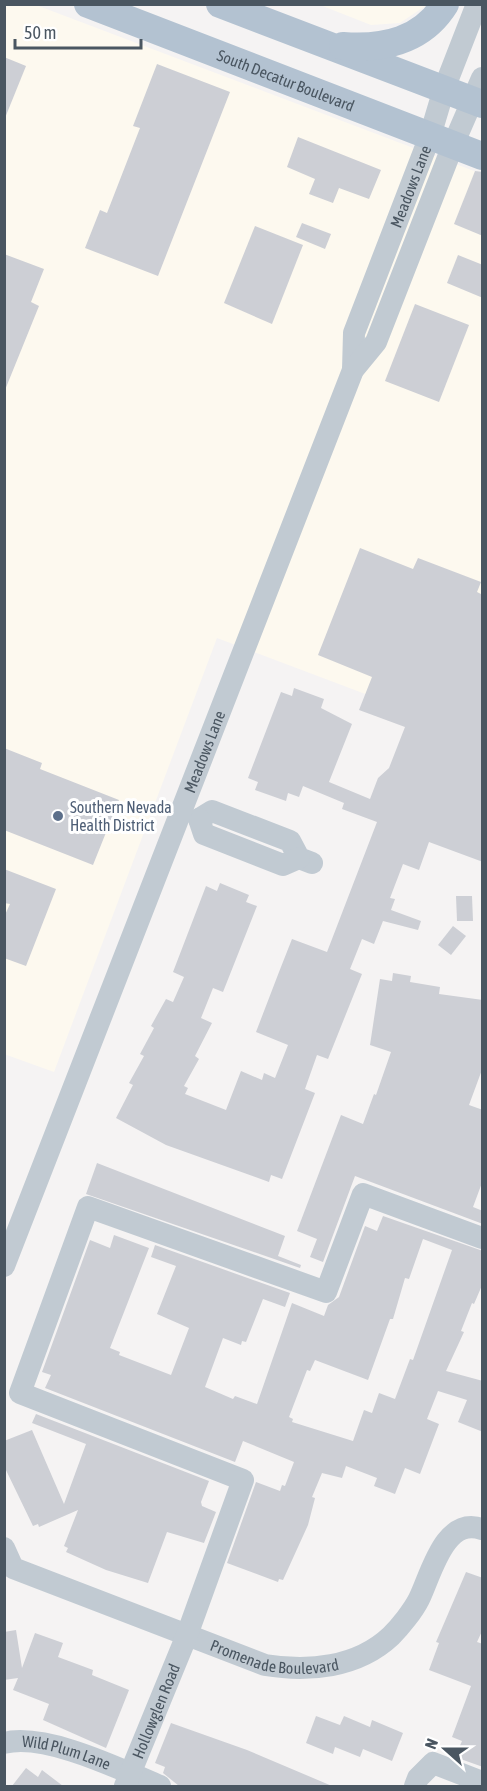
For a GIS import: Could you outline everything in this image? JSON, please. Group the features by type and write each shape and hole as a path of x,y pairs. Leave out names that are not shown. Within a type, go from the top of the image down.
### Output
{"main road":[{"name":"South Decatur Boulevard","path":"88,4 483,156"},
{"path":"220,4 444,89 480,94"},
{"path":"315,41 353,47 391,44 424,29 438,17 445,4"}],"street":[{"name":"Meadows Lane","path":"442,140 444,89 477,4"},
{"name":"Meadows Lane","path":"4,1266 190,816 353,370 354,333 442,140 480,94"},
{"path":"190,816 212,811 290,841 305,861"},
{"name":"Hollowglen Road","path":"128,1780 187,1635 243,1480 20,1393 88,1207 326,1292 363,1194 483,1238"},
{"name":"Promenade Boulevard","path":"7,1563 265,1665 296,1670 333,1665 367,1653 391,1636 417,1602 448,1539 458,1531 467,1528 483,1529"},
{"name":"Wild Plum Lane","path":"4,1743 15,1740 51,1744 128,1780 160,1786"},
{"path":"415,1786 418,1778 433,1764 483,1782"}],"shaded area":[{"path":"4,5 36,5 482,174 482,738 217,638 54,1072 4,1054"},
{"path":"320,5 427,5 400,23 371,25"}],"building":[{"path":"4,57 26,66 5,118 4,117"},
{"path":"157,64 230,92 158,276 85,248 100,210 107,213 140,128 133,126"},
{"path":"298,137 381,170 369,199 339,188 333,203 309,194 315,179 287,167"},
{"path":"475,171 483,172 483,236 454,224"},
{"path":"302,223 331,234 325,249 296,237"},
{"path":"255,226 303,245 272,324 224,303"},
{"path":"4,254 44,269 31,302 39,306 5,390"},
{"path":"458,255 483,265 483,298 447,283"},
{"path":"415,304 469,325 439,402 385,381"},
{"path":"360,548 413,569 418,558 481,582 477,592 483,595 483,862 429,842 419,870 403,864 390,898 395,899 391,910 421,921 418,930 383,921 374,944 362,939 350,969 362,974 328,1059 317,1055 305,1089 315,1093 282,1179 271,1175 269,1182 166,1145 116,1118 133,1085 129,1083 144,1056 140,1054 154,1028 151,1026 166,999 173,1002 184,977 173,972 206,886 217,891 220,883 249,895 246,902 257,906 223,992 213,988 201,1018 212,1023 195,1056 199,1059 184,1086 188,1088 185,1094 226,1110 241,1071 262,1080 264,1073 275,1078 288,1045 256,1032 292,939 327,952 377,822 342,809 344,803 303,786 299,797 288,793 286,801 255,790 258,782 248,778 281,692 292,696 294,688 324,699 321,708 352,724 329,782 370,799 378,778 389,768 405,727 359,710 372,677 318,655"},
{"name":"Southern Nevada Health District","path":"4,748 42,763 40,769 119,800 93,865 4,830"},
{"path":"4,869 56,889 26,966 4,958 4,917 10,904 4,903"},
{"path":"456,896 472,896 473,921 457,921"},
{"path":"453,926 466,936 451,955 438,945"},
{"path":"393,973 411,976 410,982 440,987 439,994 483,1000 483,1067 469,1105 483,1110 483,1180 473,1207 483,1211 483,1224 355,1176 323,1262 310,1257 317,1239 297,1231 341,1115 363,1124 374,1094 376,1095 391,1052 370,1045 380,979 392,981"},
{"path":"97,1163 285,1236 278,1256 301,1265 300,1268 86,1194"},
{"path":"383,1216 483,1251 483,1283 474,1304 472,1303 461,1331 464,1332 446,1371 483,1381 483,1432 458,1422 467,1400 438,1391 427,1419 439,1424 420,1474 405,1468 395,1494 374,1486 377,1478 346,1466 342,1478 322,1473 312,1497 315,1498 308,1525 283,1580 279,1579 278,1582 227,1563 256,1482 280,1491 282,1485 285,1486 294,1462 243,1441 235,1462 45,1388 51,1375 42,1372 90,1240 110,1248 114,1235 149,1248 110,1348 120,1352 119,1355 171,1375 189,1328 157,1314 176,1266 151,1257 155,1245 290,1293 285,1307 263,1299 246,1342 242,1341 241,1345 223,1338 205,1387 233,1399 235,1396 257,1404 292,1303 324,1316 328,1305 339,1297 365,1226 377,1231","holes":["423,1239 452,1250 413,1360 410,1359 395,1399 379,1393 372,1413 364,1410 353,1441 292,1422 293,1419 289,1417 307,1370 310,1371 315,1360 368,1380 390,1319 393,1319 405,1278 409,1279"]},
{"path":"36,1414 209,1481 201,1502 202,1506 216,1512 204,1543 167,1532 148,1583 106,1570 66,1552 68,1548 64,1546 78,1510 39,1527 38,1524 33,1526 4,1466 4,1441 32,1430 64,1504 86,1444 32,1423"},
{"path":"466,1572 483,1578 483,1629 477,1642 483,1644 483,1767 455,1757 462,1741 452,1737 471,1686 429,1670 439,1643 436,1642"},
{"path":"16,1630 22,1668 35,1633 63,1643 58,1657 93,1670 92,1675 129,1690 106,1748 43,1720 49,1704 13,1690 18,1678 4,1680 4,1632"},
{"path":"316,1716 340,1725 344,1716 370,1727 372,1720 403,1733 392,1761 363,1749 360,1757 335,1747 333,1754 306,1743"},
{"path":"171,1723 247,1750 332,1786 179,1786 163,1773 165,1767 155,1763"},
{"path":"26,1768 38,1777 42,1770 63,1786 12,1786"}],"place":[{"name":"Southern Nevada Health District","path":"58,816"}]}
